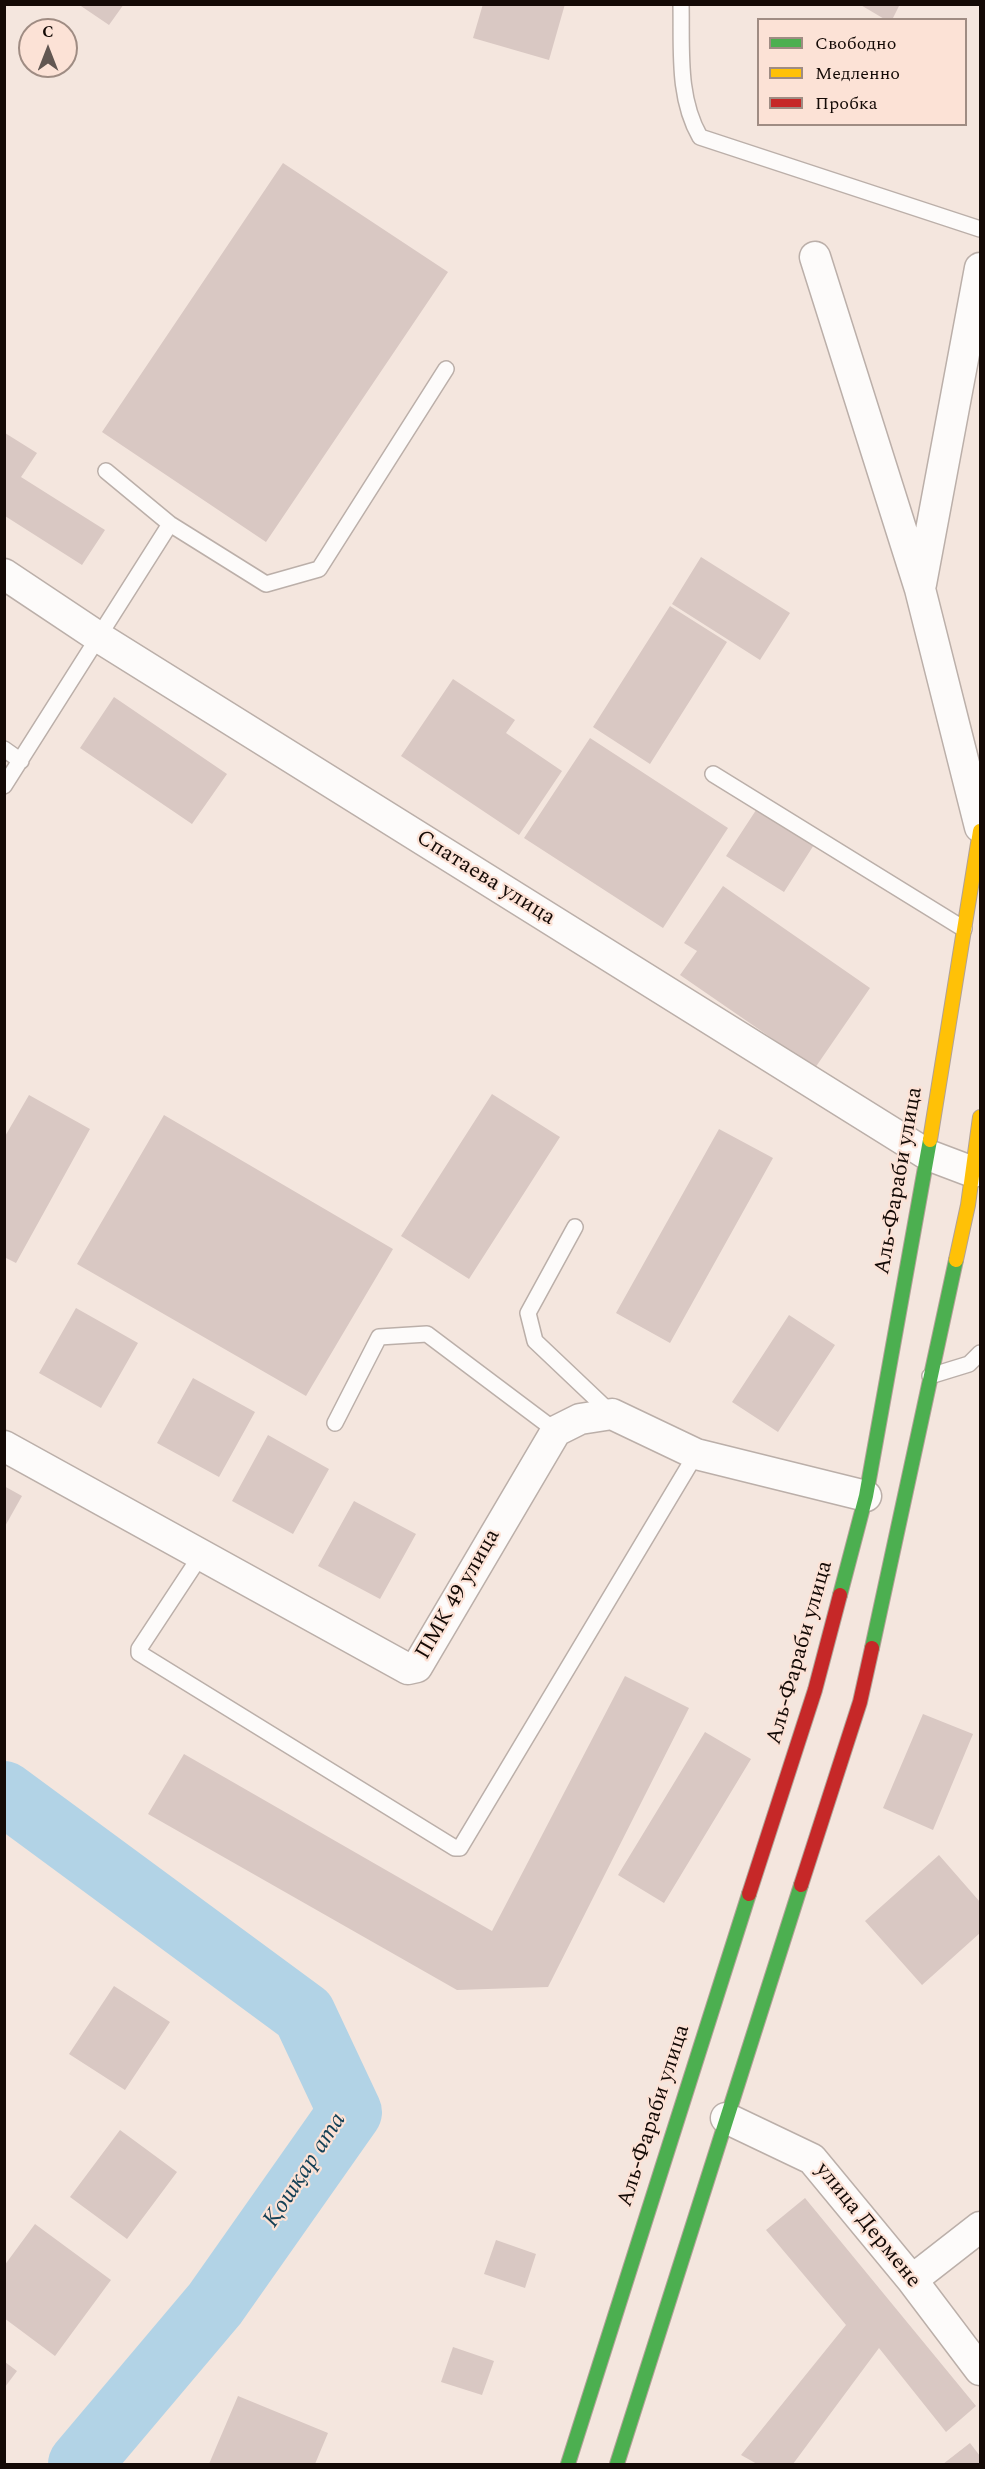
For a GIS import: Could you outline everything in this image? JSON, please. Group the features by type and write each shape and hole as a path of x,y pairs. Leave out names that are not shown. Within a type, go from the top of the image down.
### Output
{"main road":[{"name":"Аль-Фараби улица","path":"568,2464 678,2113 815,1690 866,1496 928,1155 981,829"},
{"path":"617,2464 860,1702 968,1205 977,1176 981,1117"}],"street":[{"path":"815,257 920,589 981,829"},
{"path":"920,589 981,268"},
{"name":"Спатаева улица","path":"4,574 100,638 928,1155 977,1176"},
{"path":"556,1431 580,1419 612,1414 696,1454 866,1496"},
{"name":"ПМК 49 улица","path":"4,1446 408,1669 417,1667 556,1431"},
{"name":"улица Дермене","path":"726,2118 812,2158 912,2280 981,2370"},
{"path":"912,2280 981,2227"}],"lane":[{"path":"681,4 683,83 689,118 700,137 981,228"},
{"path":"105,471 170,524 266,584 319,570 446,369"},
{"path":"4,786 100,638 170,524"},
{"path":"4,749 21,760"},
{"path":"713,774 964,929"},
{"path":"575,1227 528,1312 535,1341 612,1414"},
{"path":"335,1423 379,1337 426,1334 556,1431"},
{"path":"930,1376 969,1364 981,1353"},
{"path":"201,1555 139,1649 139,1653 455,1848 460,1848 696,1454"}],"building":[{"path":"78,4 124,4 109,25"},
{"path":"483,4 565,4 549,60 473,38"},
{"path":"859,4 900,4 893,18 883,18"},
{"path":"283,163 448,272 266,542 102,432"},
{"path":"5,433 37,453 21,477 105,530 82,565 5,516"},
{"path":"701,557 790,613 760,660 672,604"},
{"path":"670,606 727,642 650,764 593,727"},
{"path":"453,679 515,720 506,733 562,771 519,835 401,756"},
{"path":"114,697 227,774 192,824 80,748"},
{"path":"590,738 728,828 663,928 524,838"},
{"path":"760,804 817,840 784,892 726,856"},
{"path":"723,886 870,988 815,1068 680,975 697,951 684,943"},
{"path":"492,1094 560,1137 469,1279 401,1236"},
{"path":"29,1095 90,1129 16,1263 4,1257 4,1138"},
{"path":"164,1115 393,1249 306,1396 77,1264"},
{"path":"719,1129 773,1158 670,1343 616,1313"},
{"path":"76,1308 138,1343 101,1408 39,1373"},
{"path":"789,1315 835,1345 778,1432 732,1402"},
{"path":"193,1378 255,1412 219,1477 157,1443"},
{"path":"268,1435 329,1469 293,1534 232,1501"},
{"path":"4,1486 22,1496 4,1528"},
{"path":"354,1501 416,1534 380,1599 318,1566"},
{"path":"625,1676 689,1708 548,1987 457,1990 148,1814 184,1754 492,1931"},
{"path":"923,1714 973,1734 933,1830 883,1808"},
{"path":"705,1732 751,1759 664,1903 618,1875"},
{"path":"939,1855 980,1902 980,1933 922,1985 865,1921"},
{"path":"114,1986 170,2022 125,2090 69,2054"},
{"path":"120,2130 177,2172 127,2239 70,2197"},
{"path":"805,2198 976,2406 946,2432 879,2348 793,2464 757,2464 741,2455 846,2325 766,2230"},
{"path":"35,2224 111,2280 55,2356 4,2318 4,2266"},
{"path":"496,2240 536,2254 525,2288 484,2274"},
{"path":"453,2347 494,2361 482,2395 441,2382"},
{"path":"5,2362 17,2371 5,2387"},
{"path":"238,2396 328,2433 315,2464 209,2464"},
{"path":"970,2443 980,2456 980,2464 943,2464"}],"waterway":[{"name":"Қошқар ата","path":"4,1793 304,2014 350,2112 215,2304 80,2464"}],"traffic: fast":[{"path":"840,1595 866,1496 930,1140"},
{"path":"872,1648 956,1260"},
{"path":"617,2464 801,1885"},
{"path":"568,2464 749,1894"}],"traffic: slow":[{"path":"930,1140 980,831"},
{"path":"956,1260 968,1205 980,1117"}],"traffic: jam":[{"path":"749,1894 815,1690 840,1595"},
{"path":"801,1885 860,1702 872,1648"}]}
